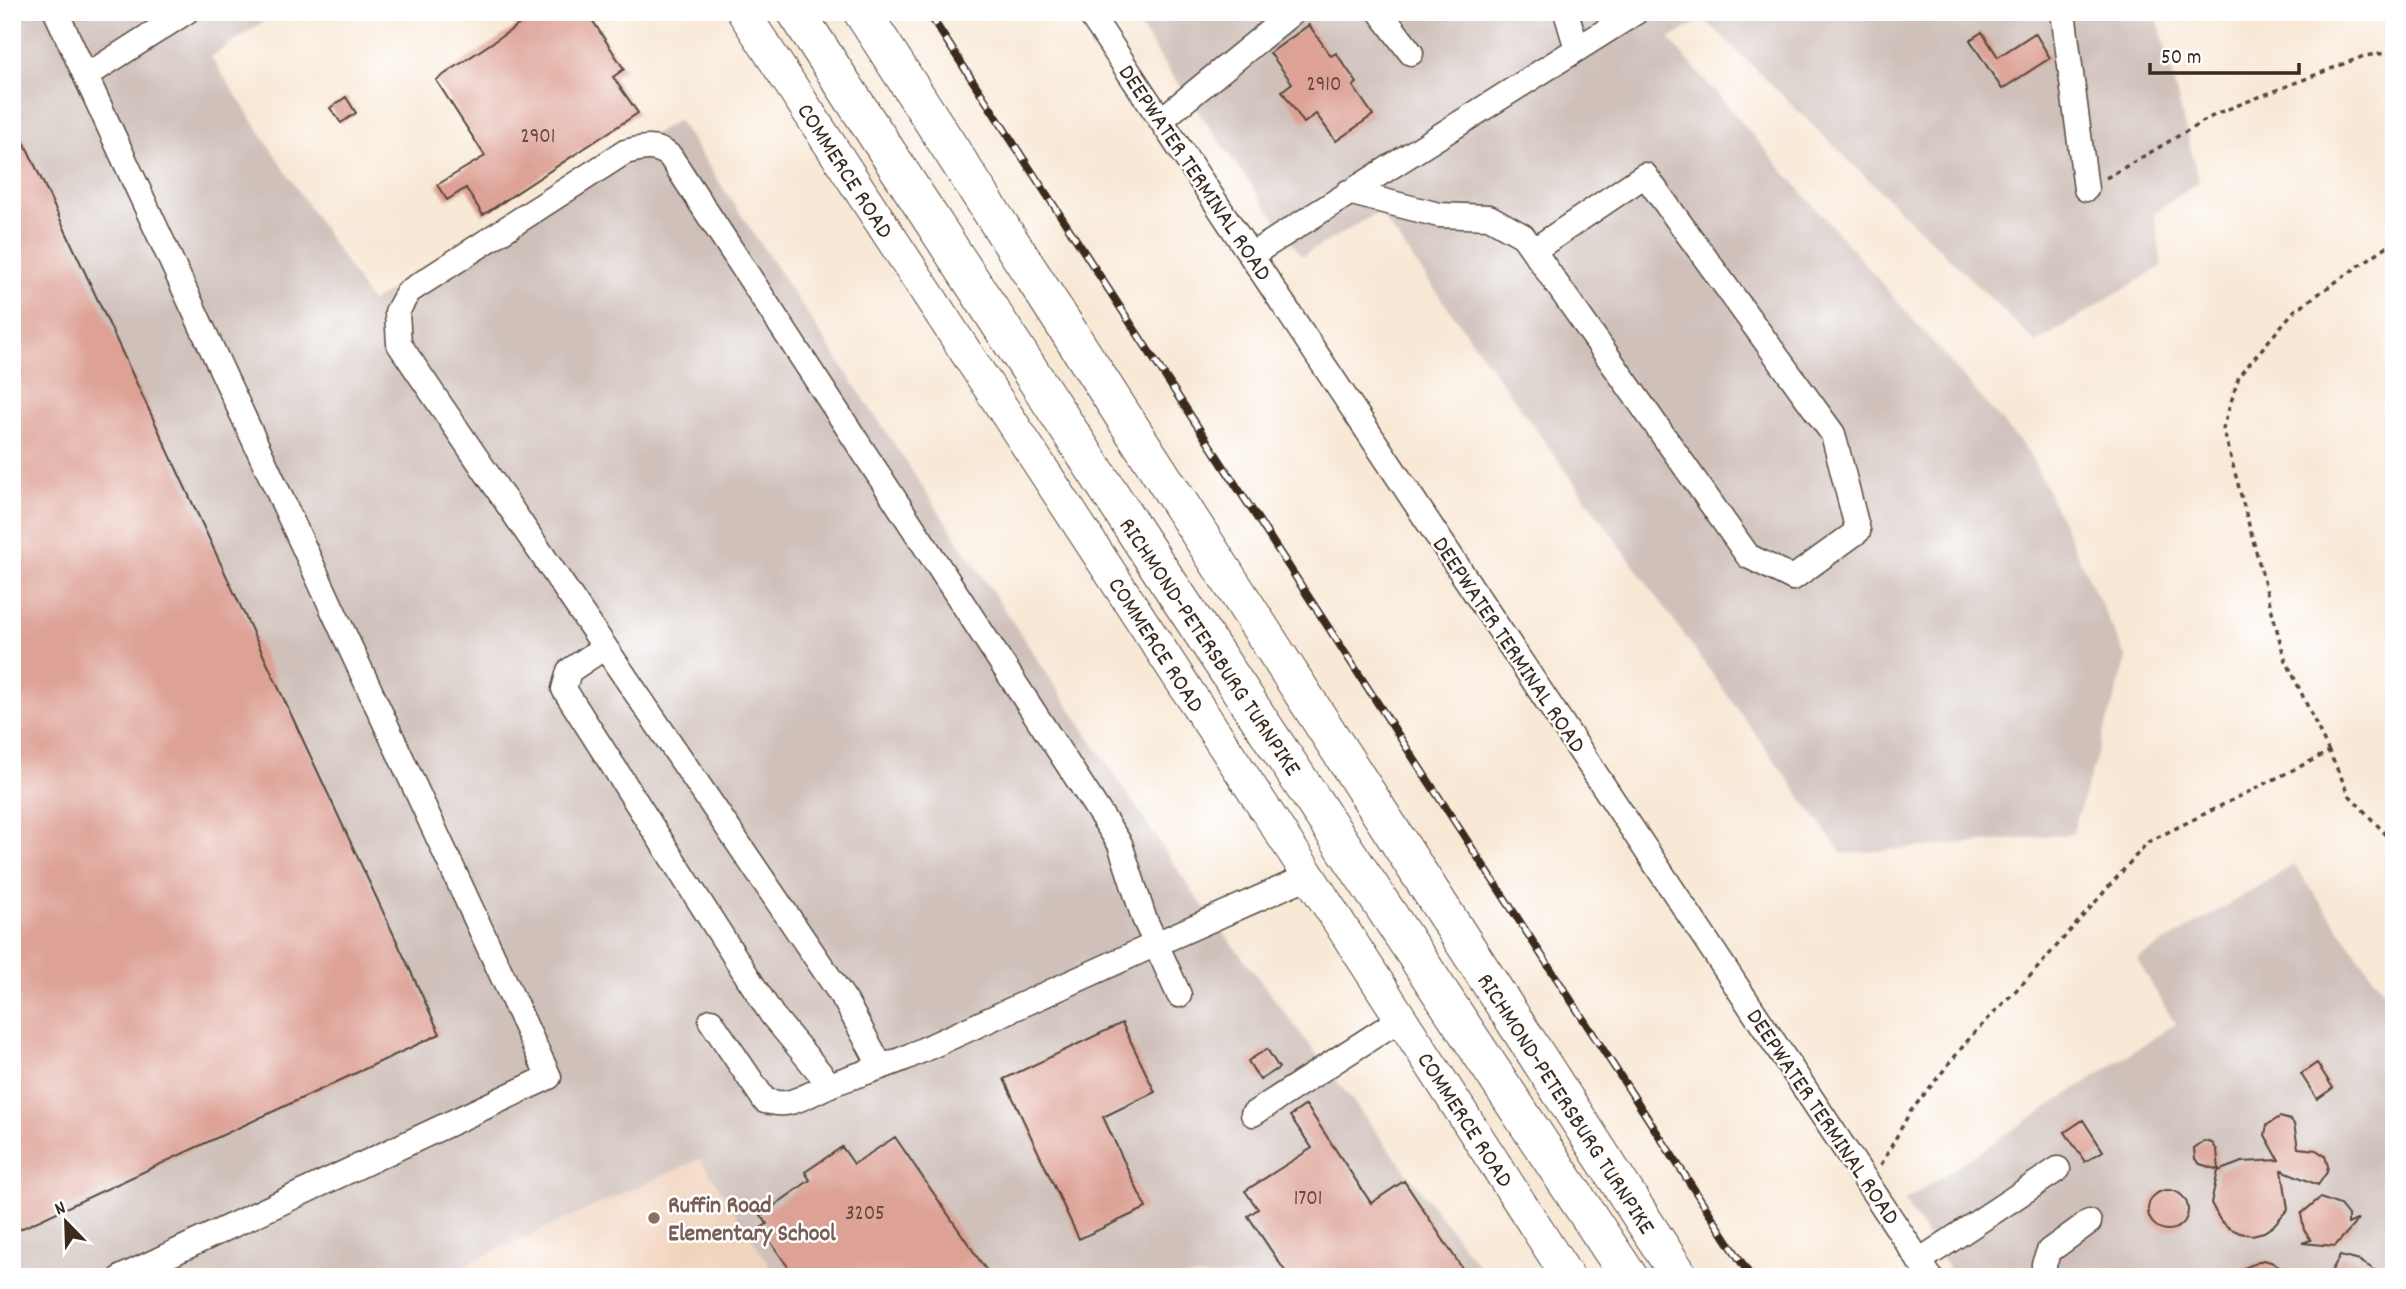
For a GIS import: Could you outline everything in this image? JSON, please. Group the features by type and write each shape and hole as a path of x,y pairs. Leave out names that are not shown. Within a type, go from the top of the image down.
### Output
{"highway":[{"name":"RICHMOND-PETERSBURG TURNPIKE","path":"796,12 1158,568 1629,1277"},
{"name":"RICHMOND-PETERSBURG TURNPIKE","path":"862,12 1680,1277"}],"main road":[{"name":"COMMERCE ROAD","path":"726,12 1301,879"},
{"name":"COMMERCE ROAD","path":"743,12 1394,1023 1549,1277"},
{"name":"COMMERCE ROAD","path":"1394,1023 1569,1277"}],"street":[{"path":"56,12 549,1077 122,1277"},
{"path":"86,76 186,12"},
{"name":"DEEPWATER TERMINAL ROAD","path":"1089,12 1924,1269"},
{"path":"1161,120 1293,12"},
{"path":"1380,12 1411,53"},
{"path":"1566,12 1577,49"},
{"path":"1251,255 1636,12"},
{"path":"2061,16 2086,189"},
{"path":"881,1067 846,1002 399,344 397,312 408,292 625,152 646,147 661,149 670,156 1119,844 1144,918 1179,995"},
{"path":"1348,192 1439,215 1489,217 1524,236 1748,556 1793,578 1858,531 1833,434 1645,174 1534,250"},
{"path":"605,647 569,671 564,689 772,1015 830,1085"},
{"path":"710,1021 765,1101 784,1104 881,1067 1301,879"},
{"path":"1253,1114 1394,1023"},
{"path":"1924,1269 2058,1169"},
{"path":"2044,1277 2044,1264 2049,1251 2089,1222"}],"path":[{"path":"2086,189 2218,113 2364,55 2394,52"},
{"path":"2394,245 2386,247 2294,311 2239,376 2223,428 2284,656 2350,796 2394,843"},
{"path":"1870,1186 1910,1112 1973,1034 2033,973 2148,842 2329,752"}],"shaded area":[{"path":"12,12 277,12 211,57 371,302 678,120 1194,894 1487,1277 777,1277 700,1159 437,1277 12,1277"},
{"path":"1131,12 2156,12 2199,182 2154,213 2162,266 2036,343 1704,19 1669,39 2030,454 2127,659 2072,834 1842,854 1379,212 1302,256 1166,67"},
{"path":"2294,865 2394,1006 2394,1277 1954,1277 1904,1201 2175,1024 2137,959"},
{"name":"Ruffin Road Elementary School","path":"700,1159 777,1277 437,1277"}],"building":[{"path":"538,12 587,12 624,69 613,77 638,113 483,215 466,188 447,200 437,185 485,156 436,80"},
{"path":"1309,25 1331,56 1336,53 1357,83 1353,86 1373,115 1336,141 1316,114 1304,123 1282,91 1292,83 1270,53"},
{"path":"1982,32 1998,57 2035,33 2050,58 2002,89 1970,40"},
{"path":"346,97 356,113 341,123 330,108"},
{"path":"12,116 440,1034 12,1233"},
{"path":"1122,1023 1155,1092 1103,1117 1146,1208 1079,1239 1004,1079"},
{"path":"1267,1049 1279,1068 1260,1080 1248,1061"},
{"path":"2317,1063 2333,1088 2317,1099 2301,1074"},
{"path":"1306,1105 1371,1203 1404,1181 1468,1277 1289,1277 1248,1216 1258,1209 1245,1191 1312,1148 1290,1116"},
{"path":"2280,1117 2294,1124 2298,1148 2316,1150 2325,1156 2327,1172 2318,1185 2282,1170 2288,1209 2264,1232 2252,1235 2240,1233 2220,1220 2211,1203 2218,1171 2242,1162 2279,1160 2265,1135 2267,1125"},
{"path":"2083,1120 2103,1151 2085,1162 2065,1132"},
{"path":"895,1137 991,1277 795,1277 761,1228 767,1224 761,1215 810,1180 805,1172 842,1147 854,1164"},
{"path":"2204,1141 2212,1143 2217,1150 2219,1170 2200,1164 2195,1159 2194,1148"},
{"path":"2168,1190 2182,1196 2188,1210 2182,1224 2168,1230 2154,1224 2148,1210 2154,1196"},
{"path":"2320,1198 2340,1205 2348,1215 2348,1224 2359,1219 2335,1246 2302,1243 2311,1240 2304,1230 2301,1214"},
{"path":"2340,1256 2360,1261 2386,1277 2328,1277"},
{"path":"2263,1260 2294,1277 2223,1277"}],"railway":[{"path":"928,12 1751,1277"}],"place":[{"name":"Ruffin Road Elementary School","path":"654,1218"}]}
